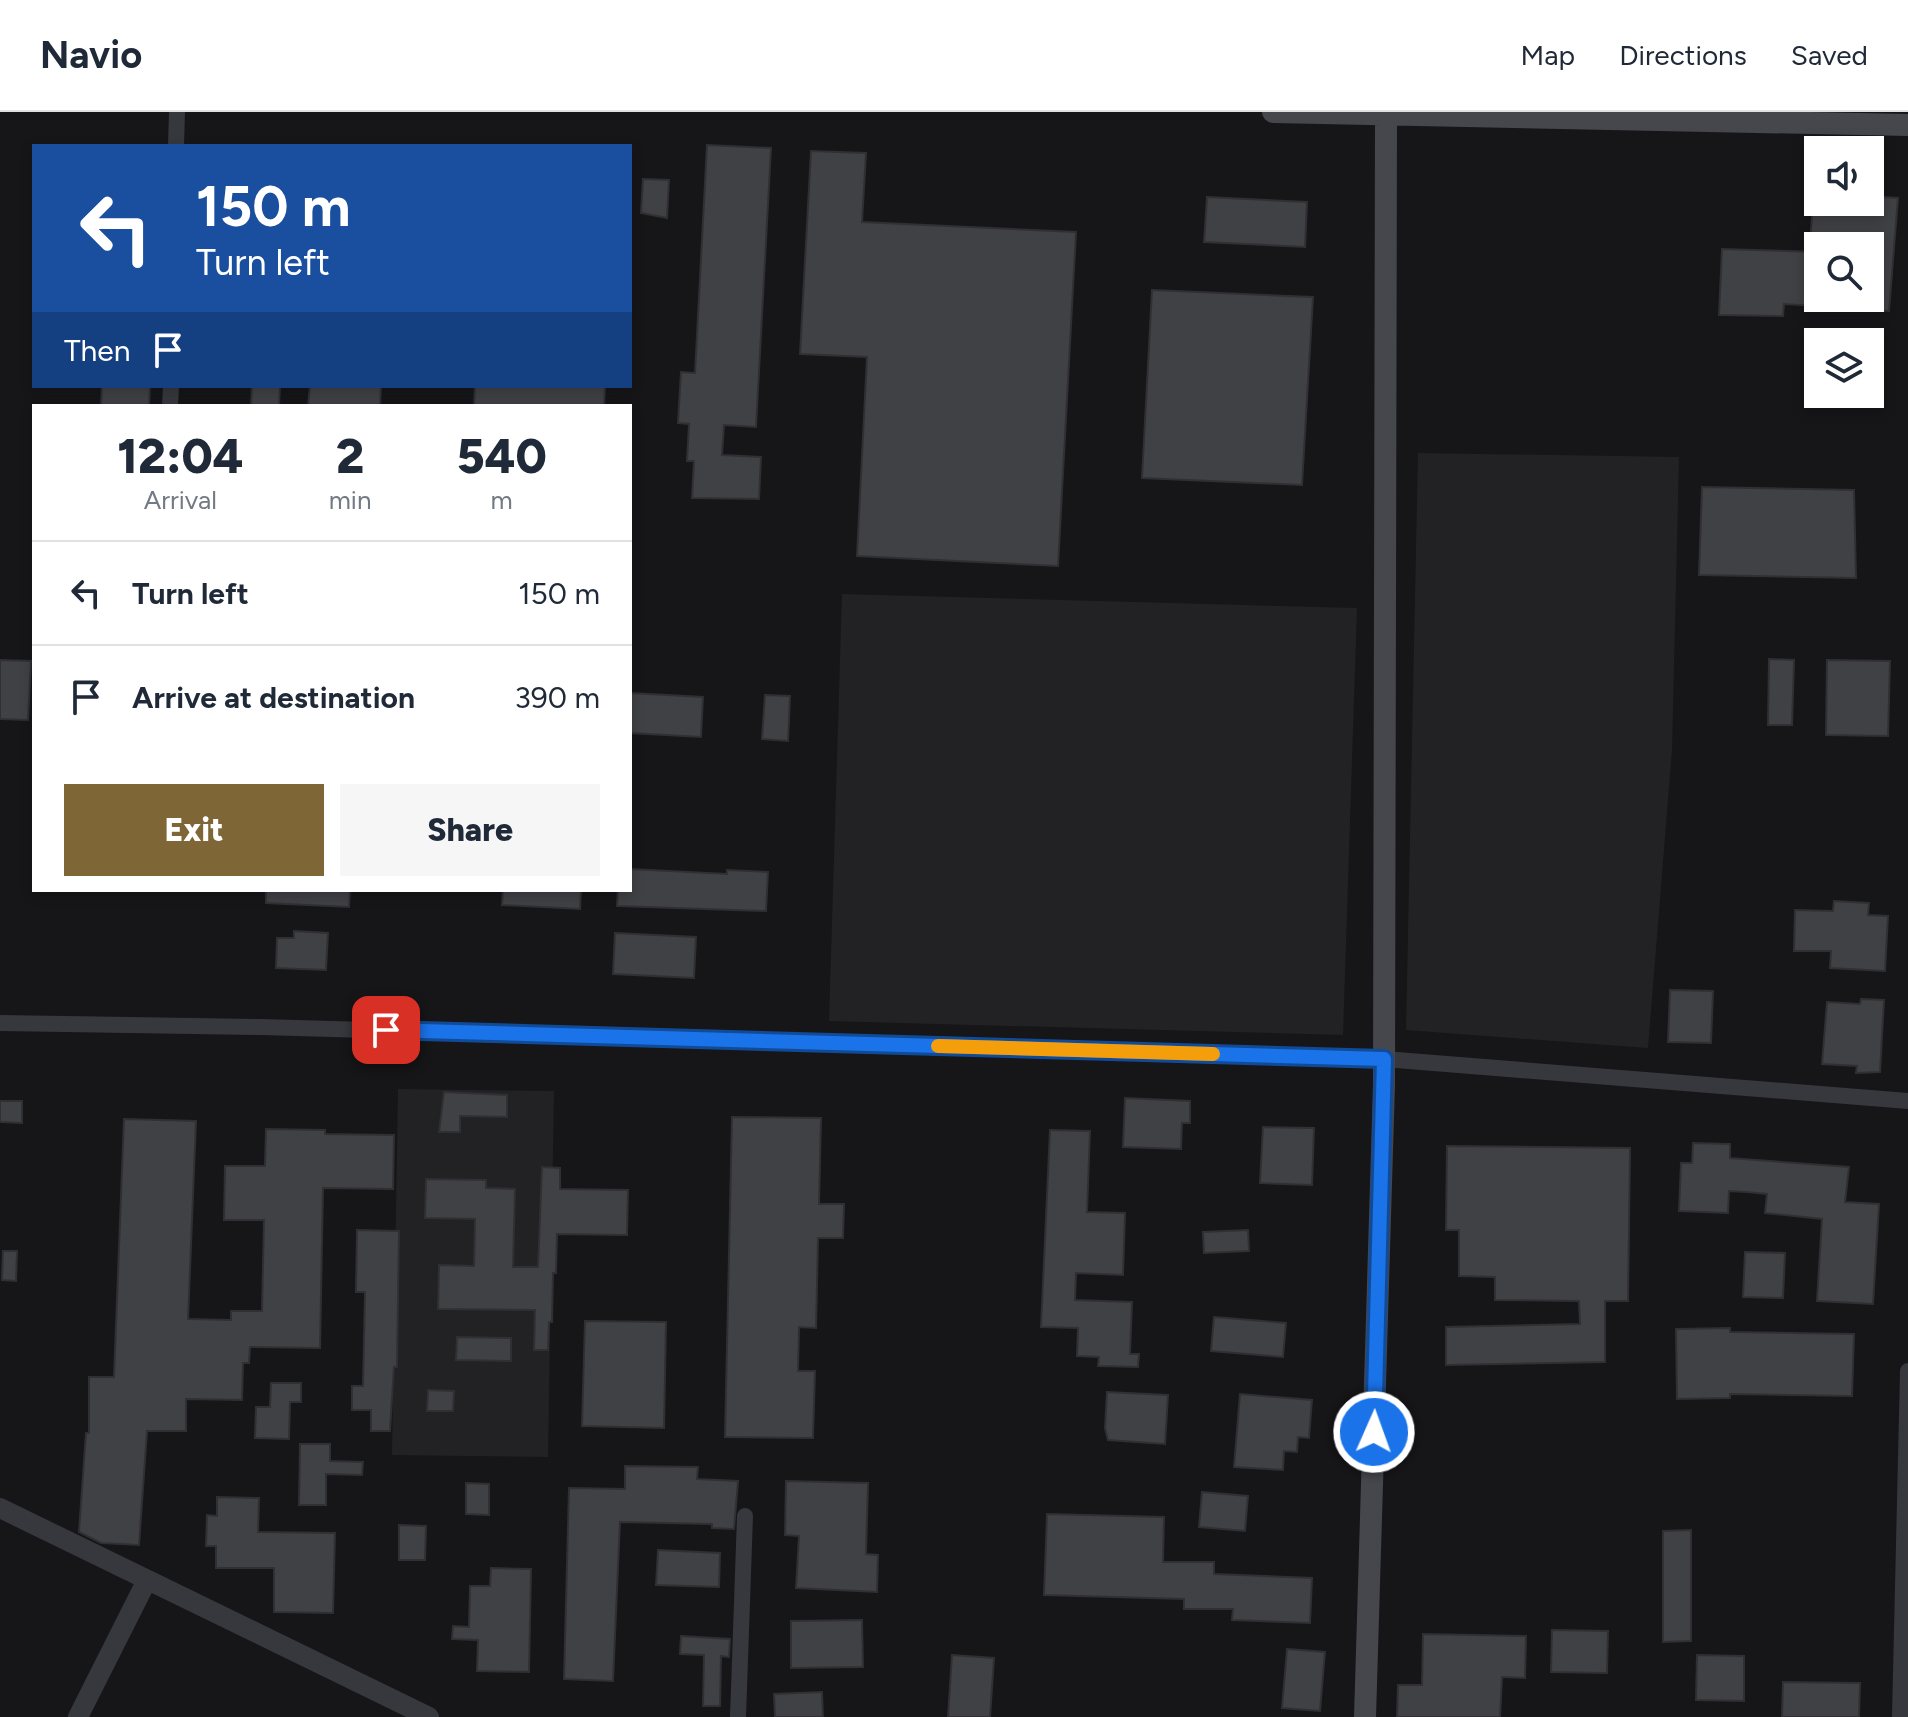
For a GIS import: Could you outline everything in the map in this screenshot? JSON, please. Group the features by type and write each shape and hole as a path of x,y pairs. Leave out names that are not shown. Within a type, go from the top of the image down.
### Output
{"main road":[{"path":"1273,112 1762,117 1908,125"},
{"path":"1365,1717 1384,1059 1384,113"}],"street":[{"path":"176,144 177,112"},
{"path":"0,1023 292,1027 1384,1059 1908,1101"},
{"path":"1900,1717 1908,1371"},
{"path":"0,1508 429,1717"},
{"path":"738,1717 745,1516"},
{"path":"78,1717 147,1580"}],"shaded area":[{"path":"1418,453 1679,457 1672,750 1648,1048 1406,1030"},
{"path":"842,594 1357,608 1343,1035 829,1021"},
{"path":"398,1089 554,1091 548,1457 392,1455"}],"building":[{"path":"707,145 771,148 756,427 724,425 722,455 761,457 759,499 692,498 694,461 687,461 689,424 678,423 681,372 695,373"},
{"path":"811,151 866,153 862,222 1076,232 1058,566 857,556 867,357 800,354"},
{"path":"643,179 669,180 667,218 641,213"},
{"path":"1207,197 1307,202 1305,247 1204,242"},
{"path":"1884,197 1898,198 1889,311 1884,311 1884,232 1811,232 1812,216 1884,216"},
{"path":"1722,249 1804,252 1804,305 1784,304 1783,316 1719,315"},
{"path":"1152,290 1313,297 1302,485 1142,478"},
{"path":"102,388 150,388 149,404 101,404"},
{"path":"252,388 280,388 279,404 251,404"},
{"path":"310,388 381,388 380,404 308,404"},
{"path":"475,388 605,388 604,404 474,404"},
{"path":"1702,487 1854,490 1856,578 1699,575"},
{"path":"1769,659 1794,660 1792,725 1768,725"},
{"path":"0,660 31,661 28,720 0,719"},
{"path":"1827,660 1890,661 1888,736 1826,735"},
{"path":"632,693 703,697 701,737 632,733"},
{"path":"765,695 790,696 788,741 762,739"},
{"path":"632,869 727,874 727,870 768,872 766,911 617,906 618,892 632,892"},
{"path":"266,892 350,892 349,907 266,903"},
{"path":"503,892 581,892 580,909 502,905"},
{"path":"1834,901 1869,903 1868,915 1888,916 1885,971 1830,968 1831,951 1794,951 1795,910 1833,911"},
{"path":"294,931 328,933 326,970 276,968 277,938 294,938"},
{"path":"615,933 696,937 694,978 613,974"},
{"path":"1670,990 1713,991 1711,1043 1668,1042"},
{"path":"1861,999 1884,1000 1880,1072 1856,1073 1857,1066 1822,1064 1827,1002 1860,1004"},
{"path":"444,1092 507,1095 507,1117 460,1116 460,1132 439,1132"},
{"path":"1125,1098 1190,1101 1190,1123 1182,1123 1181,1149 1123,1147"},
{"path":"0,1101 22,1101 22,1123 0,1122"},
{"path":"732,1117 821,1118 819,1204 844,1204 843,1238 818,1238 816,1328 799,1327 798,1371 815,1371 813,1438 725,1437"},
{"path":"124,1119 196,1121 188,1319 231,1320 231,1311 262,1311 264,1220 224,1220 225,1166 265,1166 266,1129 394,1135 393,1189 323,1188 320,1348 250,1347 249,1363 243,1363 242,1400 186,1399 186,1431 147,1431 139,1545 101,1543 79,1532 86,1433 89,1433 89,1377 114,1377"},
{"path":"1263,1127 1314,1128 1312,1185 1260,1183"},
{"path":"1050,1130 1090,1131 1087,1212 1125,1213 1123,1275 1076,1273 1075,1300 1132,1302 1130,1354 1139,1354 1138,1367 1098,1366 1099,1357 1077,1356 1078,1328 1041,1327"},
{"path":"1693,1143 1730,1144 1730,1158 1849,1167 1845,1202 1879,1204 1873,1304 1817,1301 1822,1219 1765,1213 1767,1194 1747,1192 1729,1191 1728,1213 1679,1211 1681,1163 1692,1163"},
{"path":"1447,1146 1630,1148 1628,1301 1605,1301 1605,1362 1446,1365 1446,1327 1580,1324 1579,1301 1495,1300 1495,1277 1459,1276 1459,1230 1446,1230"},
{"path":"542,1167 560,1168 560,1189 628,1190 627,1235 557,1234 548,1350 534,1350 535,1310 438,1309 439,1265 474,1266 475,1219 425,1218 426,1179 486,1180 486,1188 515,1189 513,1267 538,1267"},
{"path":"357,1230 399,1231 397,1367 394,1367 390,1431 371,1431 371,1410 352,1410 352,1386 363,1386 365,1292 356,1292"},
{"path":"1248,1230 1249,1251 1204,1253 1203,1232"},
{"path":"3,1251 17,1251 16,1281 2,1280"},
{"path":"1745,1252 1785,1253 1783,1298 1743,1297"},
{"path":"1214,1317 1286,1323 1283,1357 1211,1351"},
{"path":"585,1321 666,1322 664,1428 582,1426"},
{"path":"1730,1328 1730,1332 1854,1334 1852,1396 1730,1394 1730,1398 1677,1399 1676,1329"},
{"path":"457,1337 511,1338 511,1361 456,1360"},
{"path":"271,1383 301,1383 301,1402 290,1402 289,1439 255,1438 256,1407 270,1407"},
{"path":"428,1390 454,1391 453,1411 427,1411"},
{"path":"1107,1392 1168,1395 1165,1444 1108,1440 1105,1428"},
{"path":"1240,1394 1312,1400 1309,1438 1298,1437 1297,1452 1284,1451 1283,1470 1234,1467"},
{"path":"300,1444 330,1444 330,1461 363,1462 362,1475 326,1474 326,1505 299,1505"},
{"path":"625,1466 698,1467 697,1479 738,1481 734,1529 712,1528 712,1524 620,1522 613,1681 564,1679 569,1488 625,1489"},
{"path":"786,1481 868,1483 866,1554 878,1555 877,1592 796,1588 799,1536 785,1535"},
{"path":"466,1483 489,1484 489,1515 466,1514"},
{"path":"1202,1492 1248,1496 1245,1531 1199,1527"},
{"path":"217,1497 259,1498 258,1532 335,1533 333,1613 274,1612 274,1568 216,1568 216,1546 206,1546 207,1515 217,1516"},
{"path":"1047,1514 1164,1517 1163,1562 1214,1562 1214,1574 1312,1578 1310,1623 1232,1620 1233,1609 1184,1609 1184,1599 1044,1595"},
{"path":"399,1525 426,1526 425,1560 399,1560"},
{"path":"1691,1530 1691,1641 1663,1642 1663,1531"},
{"path":"658,1550 720,1553 719,1587 656,1585"},
{"path":"491,1568 531,1569 529,1672 477,1671 478,1640 452,1639 453,1626 469,1627 470,1586 490,1586"},
{"path":"862,1620 863,1667 791,1668 791,1621"},
{"path":"1552,1630 1608,1631 1607,1673 1551,1672"},
{"path":"1423,1634 1526,1636 1525,1678 1502,1677 1500,1717 1397,1717 1398,1685 1422,1685"},
{"path":"681,1636 730,1639 729,1657 721,1656 720,1706 703,1706 704,1655 680,1654"},
{"path":"1287,1649 1325,1652 1320,1711 1282,1708"},
{"path":"952,1655 994,1658 990,1717 948,1717"},
{"path":"1697,1655 1744,1656 1744,1701 1696,1700"},
{"path":"1783,1682 1860,1683 1859,1717 1782,1717"},
{"path":"822,1692 823,1717 775,1717 774,1694"}],"slow traffic":[{"path":"938,1046 1213,1054"}],"route":[{"path":"386,1030 1384,1059 1374,1432"}]}
